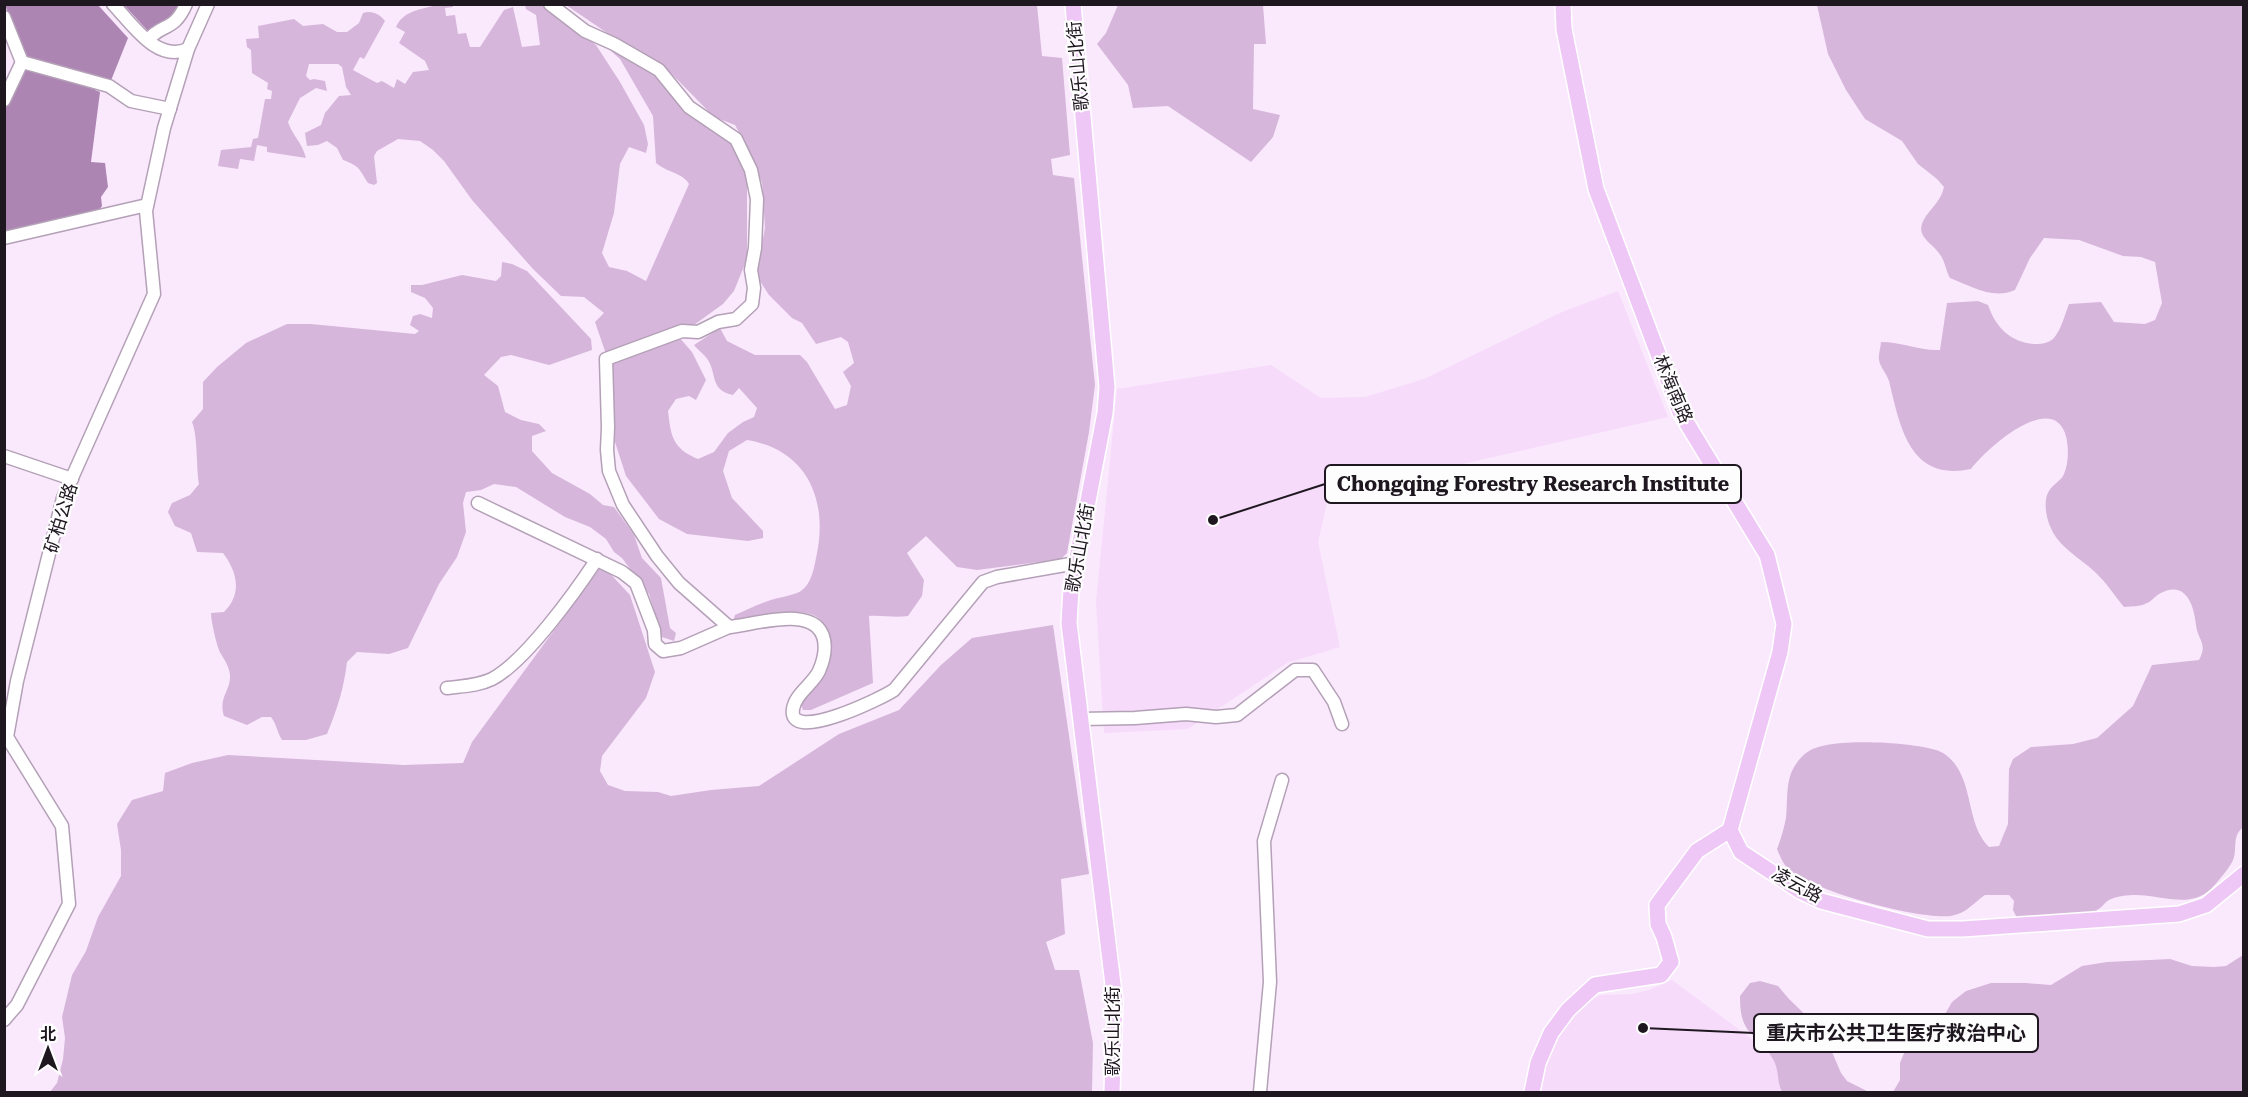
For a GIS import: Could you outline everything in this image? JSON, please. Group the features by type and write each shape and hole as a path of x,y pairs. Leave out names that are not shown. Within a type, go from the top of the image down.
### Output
{"main road":[{"name":"歌乐山北街","path":"1073,4 1107,387 1105,413 1071,589 1070,622 1115,1000 1112,1092"},
{"name":"林海南路","path":"1563,4 1563,29 1596,189 1680,412 1767,555 1784,624 1780,652 1730,830"},
{"name":"凌云路","path":"1730,830 1742,852 1800,891 1821,901 1928,929 1963,929 2179,914 2206,905 2244,874"},
{"path":"1532,1092 1538,1063 1551,1033 1568,1010 1595,985 1661,975 1671,962 1658,924 1657,905 1697,851 1730,830"}],"street":[{"path":"113,4 157,49 168,53 179,53 188,49"},
{"name":"矿柏公路","path":"4,1020 17,1005 69,904 62,826 7,737 17,681 63,498 154,294 147,205 170,109 188,49 208,4"},
{"path":"550,4 585,30 659,70 689,107 736,139 751,170 757,199 755,248 751,270 754,288 752,304 736,320 718,322 699,332 682,331 606,359 609,471 623,505 673,576 729,627"},
{"path":"148,40 154,32 175,23 185,6 200,22"},
{"path":"4,17 22,62 4,100"},
{"path":"22,62 109,86 131,101 170,109"},
{"path":"4,238 147,205"},
{"path":"4,456 72,479"},
{"path":"478,503 597,559 622,572 636,583 654,630 655,644 663,651 681,648 729,627 763,621 795,619 804,619 814,623 820,629 824,656 819,671 793,708 793,714 797,719 805,722 822,721 878,700 894,690 983,582 997,577 1076,563"},
{"path":"447,688 481,684 495,678 518,660 579,586 597,559"},
{"path":"1081,719 1186,714 1216,717 1237,715 1295,670 1313,670 1334,702 1342,724"},
{"path":"1260,1092 1270,982 1264,841 1282,780"}],"shaded area":[{"path":"5,5 98,5 128,38 110,83 26,60"},
{"path":"124,5 180,5 179,10 158,30 148,31"},
{"path":"437,5 452,5 453,7 445,8 446,16 455,15 458,34 466,33 470,47 480,47 504,10 513,7 522,47 540,45 536,15 526,9 525,5 543,5 596,45 644,125 648,144 646,153 629,147 620,164 614,213 602,253 609,267 627,271 646,281 689,184 683,177 656,163 653,116 620,59 609,46 654,74 680,102 686,112 730,140 747,179 747,259 734,291 723,304 694,325 671,328 692,352 706,380 696,400 689,396 676,399 668,411 674,440 689,455 698,459 714,452 728,433 754,417 757,408 739,388 733,395 717,386 708,360 694,345 720,328 727,341 755,355 800,355 807,362 835,409 847,405 851,386 843,372 854,363 848,342 841,337 816,344 802,323 792,318 769,295 756,275 765,228 762,183 735,125 714,117 662,64 616,39 566,5 1037,5 1042,56 1062,58 1070,155 1051,159 1053,175 1074,178 1095,385 1089,432 1067,553 1061,559 977,570 957,567 926,536 907,553 924,580 922,596 908,616 869,616 873,683 811,710 803,710 801,705 826,671 831,654 829,636 822,621 807,613 798,612 733,622 735,615 801,591 812,576 819,537 819,517 816,498 809,481 799,467 785,455 768,446 747,440 729,451 723,471 732,498 763,531 763,538 748,541 687,534 659,519 626,476 615,442 613,397 608,360 595,322 604,313 584,297 561,296 533,269 472,200 444,161 420,141 398,139 377,151 374,156 377,183 374,185 368,183 356,166 343,160 337,148 327,141 307,146 305,133 321,125 325,113 339,96 351,95 346,87 342,67 338,64 309,64 306,76 310,80 325,81 327,91 316,88 300,98 288,122 306,158 267,152 267,147 257,145 254,161 240,159 238,169 218,166 221,150 251,147 253,139 258,138 265,99 271,99 272,91 267,89 268,83 252,73 251,50 247,47 246,39 259,38 258,26 294,19 303,26 323,24 337,32 347,32 359,23 363,13 375,13 385,21 364,59 360,57 353,70 377,83 382,81 394,88 397,79 405,84 413,72 429,70 425,61 399,43 405,32 396,27 408,14"},
{"path":"1118,5 1263,5 1266,44 1254,44 1253,109 1280,115 1273,137 1251,162 1168,106 1133,108 1128,85 1097,44 1106,33"},
{"path":"1817,5 2243,5 2244,827 2238,834 2232,863 2213,887 2203,895 2185,900 2126,896 2107,901 2097,910 2086,913 2017,918 2013,910 2014,901 2009,895 1985,895 1961,913 1936,916 1890,908 1815,884 1796,875 1785,865 1777,849 1786,818 1790,776 1797,762 1807,752 1819,747 1852,742 1924,747 1936,750 1951,759 1966,787 1977,829 1982,839 1989,847 1999,846 2008,824 2009,769 2013,759 2031,747 2073,744 2097,738 2133,706 2152,665 2199,660 2203,650 2193,609 2182,592 2168,590 2139,606 2124,607 2099,576 2058,540 2050,526 2046,509 2047,495 2061,479 2067,464 2065,433 2057,422 2046,418 2017,428 1989,450 1971,469 1950,471 1934,467 1921,459 1903,432 1888,378 1879,360 1881,342 1940,350 1947,303 1978,301 1988,305 1995,321 2006,333 2019,341 2036,344 2047,342 2056,336 2069,304 2101,302 2114,322 2145,324 2155,320 2162,303 2155,262 2141,257 2123,256 2079,240 2044,238 2030,258 2015,290 2007,293 1990,293 1950,278 1944,261 1922,234 1921,229 1922,223 1939,199 1944,187 1918,164 1902,141 1865,119 1846,90 1828,54"},
{"path":"25,67 96,85 95,90 100,92 91,162 105,163 108,187 101,197 102,206 99,210 5,233 4,109"},
{"path":"502,262 527,271 591,339 592,350 549,365 511,355 501,357 484,375 498,386 505,412 521,420 539,424 546,431 532,436 532,451 552,473 590,494 603,505 614,507 634,535 642,558 661,578 670,628 676,633 674,641 662,637 649,594 606,539 590,527 565,517 516,487 494,484 481,490 466,492 463,503 466,532 457,557 439,584 408,648 389,654 357,652 347,662 340,699 327,734 306,740 282,740 271,717 262,717 247,725 224,716 223,704 230,675 228,666 219,651 211,613 224,612 230,605 236,591 235,576 223,553 197,552 191,533 175,526 168,512 172,503 190,495 199,484 192,422 203,409 203,382 246,343 287,324 311,324 415,334 419,331 410,325 413,316 420,314 432,318 433,308 425,298 411,292 411,285 422,285 462,275 496,281 501,276"},
{"path":"1618,291 1668,417 1467,463 1328,498 1318,542 1340,647 1287,663 1188,729 1104,733 1096,602 1117,389 1271,365 1321,398 1365,397 1424,379 1562,312"},
{"path":"602,565 630,595 655,672 646,698 602,756 600,771 608,785 625,791 658,792 671,796 759,786 839,734 899,710 941,665 972,638 1053,625 1089,874 1061,879 1065,934 1046,942 1055,970 1079,970 1093,1043 1092,1092 50,1092 57,1083 63,1059 65,1038 62,1017 72,975 86,951 98,917 121,876 121,850 117,824 132,800 163,791 165,773 192,763 228,755 404,765 463,763 472,742"},
{"path":"2243,955 2243,1092 1893,1092 1900,1080 1900,1063 1907,1046 1940,1023 1952,1002 1966,991 1991,983 2051,985 2082,966 2107,962 2170,959 2192,966 2214,967 2226,966"},
{"path":"1672,980 1790,1067 1828,1092 1525,1092 1537,1046 1558,1009 1601,995 1632,994 1649,990"},
{"path":"1760,981 1778,986 1826,1038 1841,1073 1847,1081 1869,1092 1782,1092 1774,1061 1746,1027 1741,1010 1740,996 1750,983"}],"place":[{"name":"Chongqing Forestry Research Institute","path":"1213,520"},
{"name":"重庆市公共卫生医疗救治中心","path":"1643,1028"}]}
